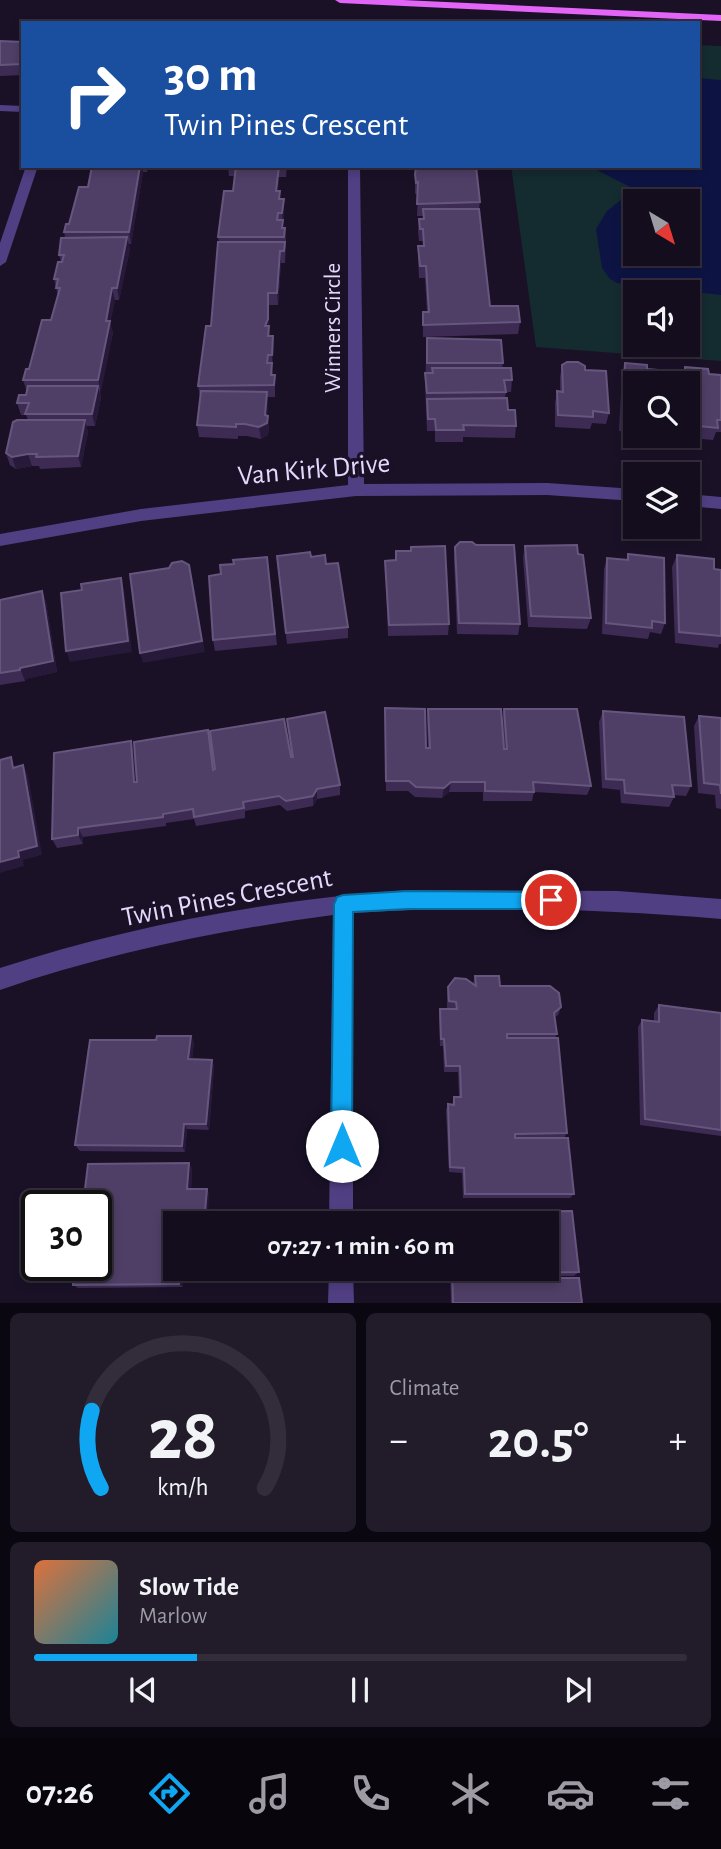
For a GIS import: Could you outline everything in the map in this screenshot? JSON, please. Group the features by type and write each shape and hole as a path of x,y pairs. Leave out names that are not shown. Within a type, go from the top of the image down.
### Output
{"main road":[{"path":"340,0 721,18"}],"street":[{"path":"0,108 21,109"},
{"path":"0,262 31,168"},
{"name":"Winners Circle","path":"355,168 356,490"},
{"name":"Van Kirk Drive","path":"0,540 141,515 356,490 547,489 623,494"},
{"path":"700,501 721,503"},
{"name":"Twin Pines Crescent","path":"0,979 45,964 199,928 275,913 343,904 408,900 618,901 721,909"},
{"path":"341,1211 343,904"},
{"path":"341,1281 341,1303"}],"green space":[{"path":"700,45 721,46 721,361 668,357 700,357 700,280 623,280 623,354 536,347 511,168 700,168"}],"shaded area":[{"path":"700,78 721,80 721,295 700,293 700,280 623,280 623,284 610,279 602,268 596,229 607,211 623,198 623,266 700,266 700,189 634,189 593,168 700,168"}],"building":[{"path":"0,41 21,42 21,64 0,65"},
{"path":"92,168 140,168 129,232 64,232 66,224 69,224 79,187 88,187"},
{"path":"236,168 279,168 276,191 280,191 279,199 284,199 282,213 278,213 277,220 283,220 284,237 218,237 224,191 233,191"},
{"path":"416,168 476,168 480,202 417,204 418,182 416,183"},
{"path":"423,209 479,209 490,306 518,306 520,322 423,325 423,312 429,312 426,266 420,266 418,246 424,246 423,229 420,229 419,219 424,219"},
{"path":"127,237 117,288 112,288 106,321 110,321 98,380 23,380 26,369 29,369 42,320 51,320 60,288 56,288 58,279 54,279 58,262 62,262 64,255 59,255 61,238"},
{"path":"218,242 285,242 284,251 280,251 277,293 268,293 268,319 265,326 269,326 268,336 273,336 272,355 268,355 267,363 272,363 274,385 198,386 206,326 211,326"},
{"path":"427,338 501,340 503,363 427,363"},
{"path":"578,362 585,366 585,370 606,371 609,413 593,411 593,417 558,415 557,391 563,392 562,365"},
{"path":"625,363 668,371 625,371"},
{"path":"685,367 708,369 709,374 721,375 721,420 717,420 718,428 700,426 700,371 685,371"},
{"path":"432,368 511,368 512,380 504,380 506,392 427,393 425,373 433,373"},
{"path":"28,386 98,386 92,414 25,414 29,403 17,403 19,395 26,395"},
{"path":"201,391 267,392 267,423 259,427 245,424 236,424 236,427 197,425"},
{"path":"507,398 508,410 515,410 516,426 463,425 464,430 436,430 435,419 428,419 427,399"},
{"path":"85,420 78,456 36,457 37,454 28,454 12,457 6,453 13,422"},
{"path":"460,542 472,542 476,545 514,545 520,624 459,623 455,547"},
{"path":"577,545 578,554 583,555 591,618 531,616 525,546"},
{"path":"445,546 449,624 389,625 385,561 396,560 396,551 411,551 411,547"},
{"path":"310,552 311,557 325,555 326,564 338,563 348,627 286,633 277,556"},
{"path":"628,554 664,558 665,623 652,621 652,628 606,623 607,558 628,560"},
{"path":"677,555 714,559 714,569 721,570 721,636 679,632"},
{"path":"267,557 275,634 213,640 209,576 221,574 220,565 234,564 233,560"},
{"path":"182,561 189,565 202,641 140,653 130,574 169,568 172,563"},
{"path":"121,578 128,641 66,651 61,593 82,590 81,584"},
{"path":"42,591 53,661 0,673 0,600"},
{"path":"385,708 425,709 426,748 430,748 428,709 501,709 504,749 507,749 504,709 577,709 591,786 533,782 534,792 485,791 485,782 451,782 444,788 416,787 409,781 386,781"},
{"path":"603,711 684,717 691,786 672,785 674,797 625,793 624,780 606,779"},
{"path":"325,712 340,785 317,789 313,796 286,801 279,796 243,802 244,808 194,817 193,809 163,814 163,817 78,828 78,835 52,839 54,753 131,741 134,782 137,782 134,742 208,730 213,770 210,731 284,719 293,757 287,719"},
{"path":"699,716 721,718 721,794 720,785 704,783"},
{"path":"11,757 13,768 23,765 37,846 18,851 19,857 0,862 0,760"},
{"path":"475,976 499,976 500,986 550,986 559,993 561,1007 554,1013 557,1034 507,1034 507,1038 558,1038 567,1133 515,1134 515,1138 568,1138 574,1194 465,1194 464,1168 450,1167 448,1104 454,1105 454,1097 461,1097 460,1066 446,1066 444,1039 441,1039 440,1009 457,1009 456,1002 449,1001 448,987 455,978 466,979 476,986"},
{"path":"659,1005 721,1013 721,1130 645,1119 642,1020 659,1022"},
{"path":"157,1036 191,1036 188,1059 212,1060 206,1124 184,1124 182,1146 75,1145 90,1040 156,1040"},
{"path":"189,1163 187,1189 207,1189 205,1211 163,1211 163,1281 179,1281 179,1284 73,1285 73,1281 112,1281 112,1190 85,1190 88,1164"},
{"path":"559,1211 572,1211 579,1272 559,1272"},
{"path":"559,1278 579,1278 582,1303 453,1303 452,1281 559,1281"}],"route":[{"path":"342,1146 343,904 408,900 551,900"}]}
